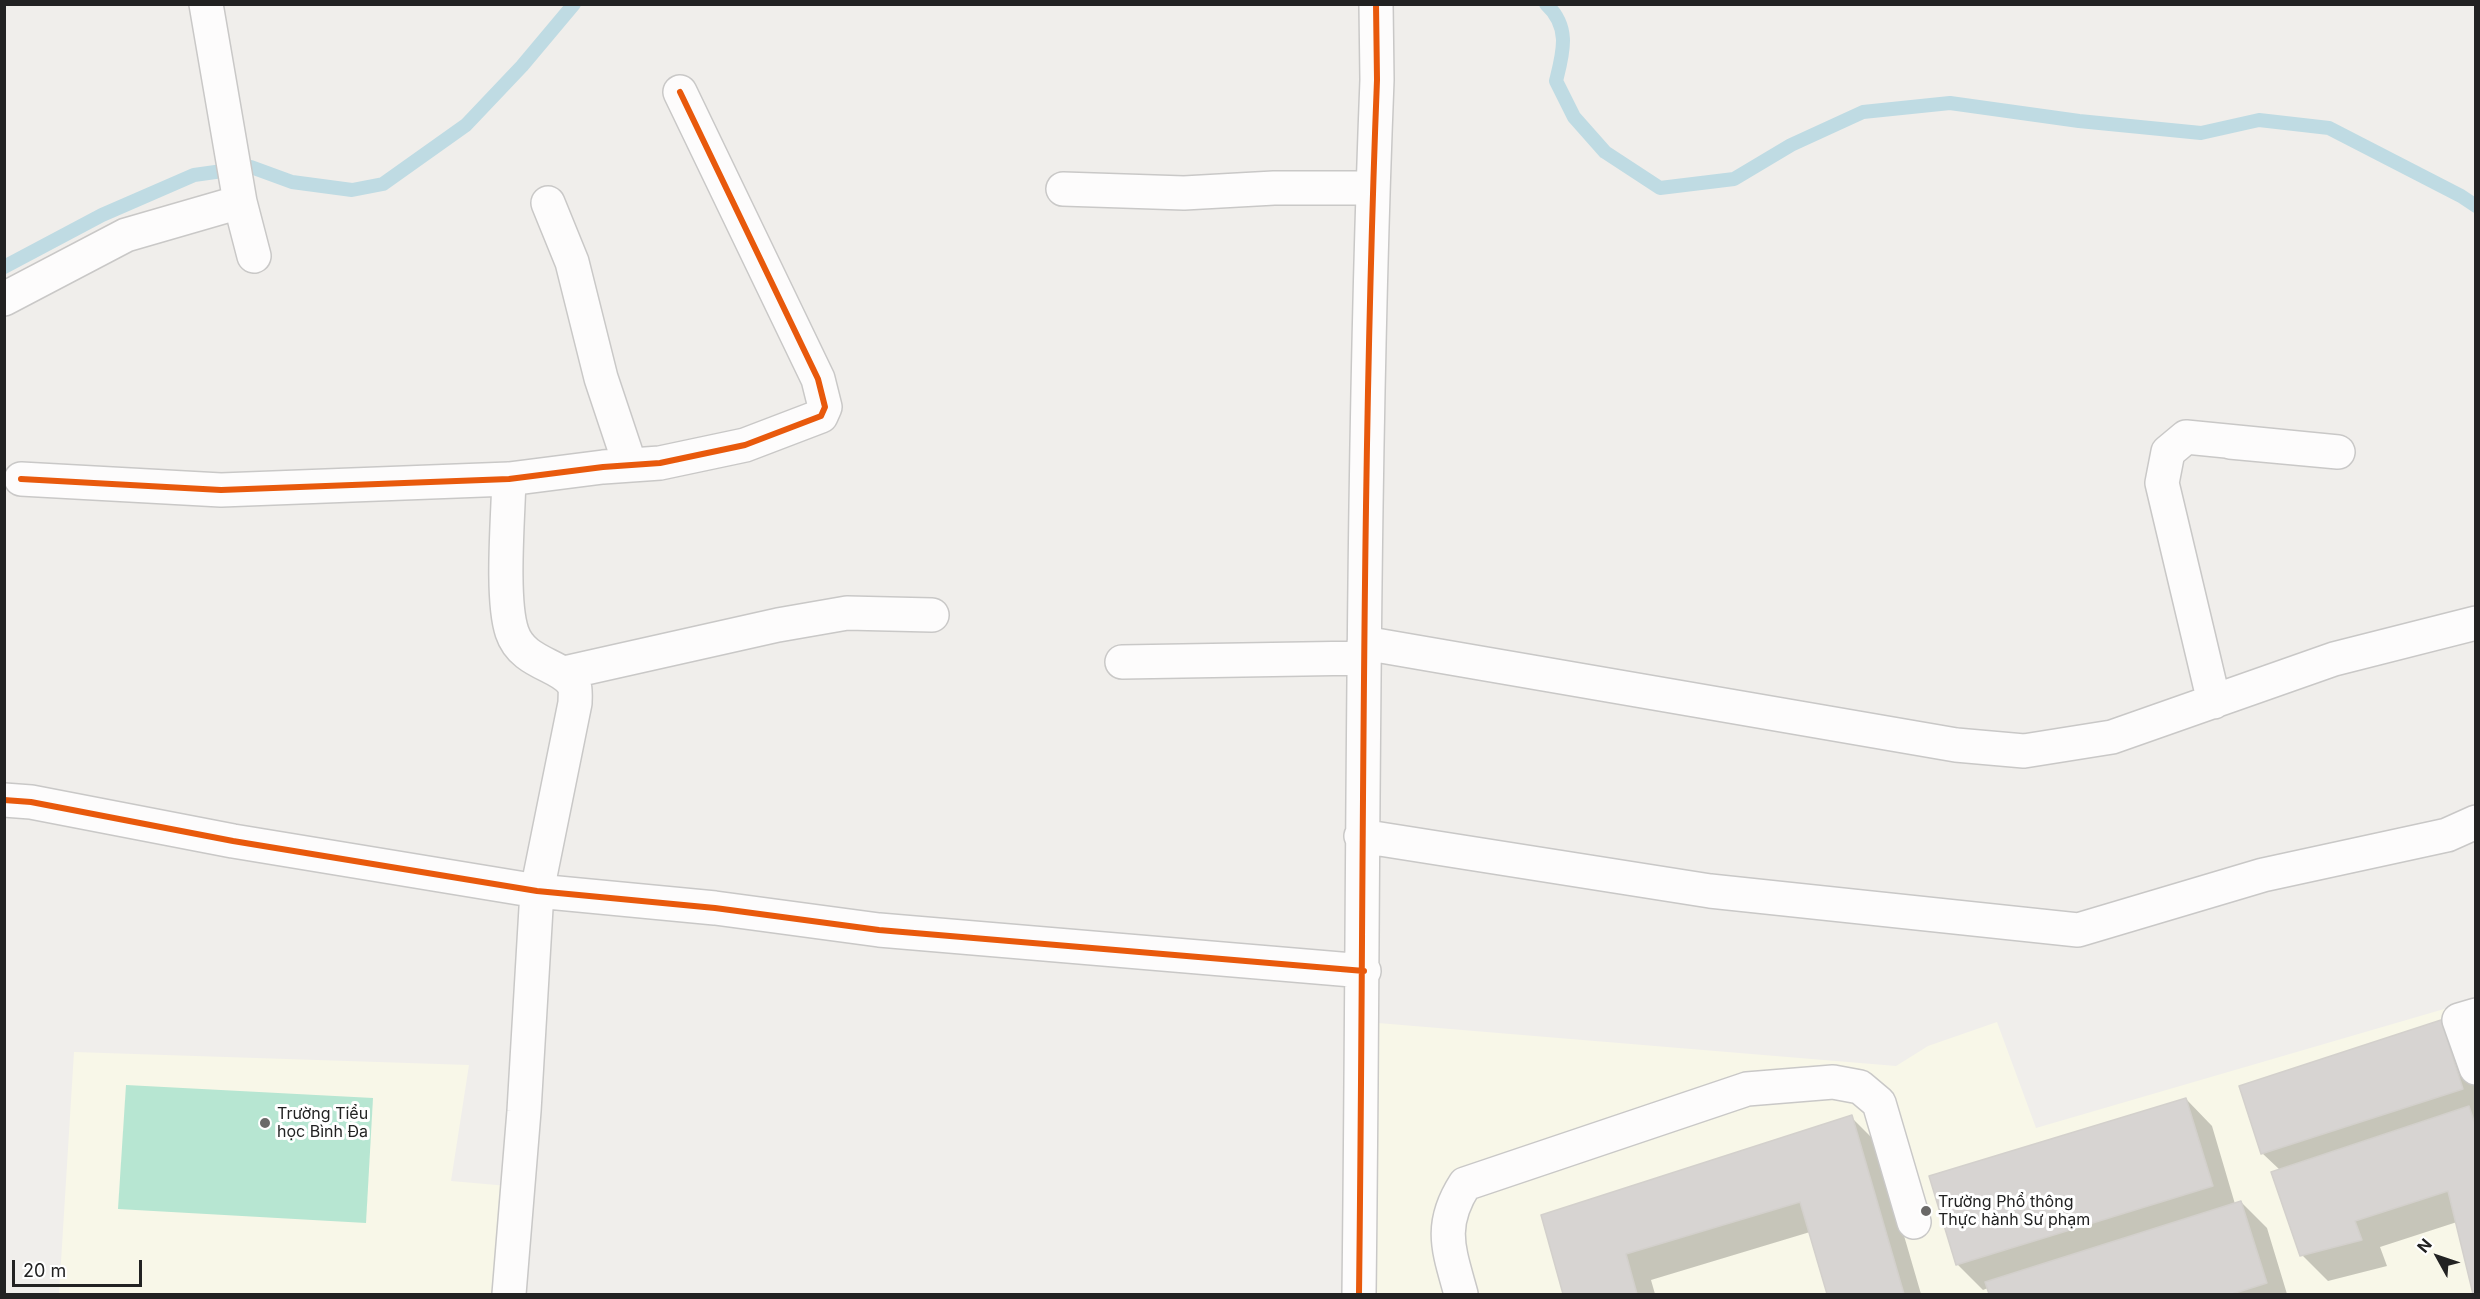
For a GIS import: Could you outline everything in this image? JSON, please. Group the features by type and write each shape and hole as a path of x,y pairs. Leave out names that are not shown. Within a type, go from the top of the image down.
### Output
{"street":[{"path":"206,4 240,202 254,256"},
{"path":"1359,1294 1364,971 1361,836 1363,650 1377,80 1376,4"},
{"path":"21,479 221,490 508,479 660,463 745,445 820,416 825,407 818,379 680,92"},
{"path":"1063,189 1184,193 1274,188 1373,188"},
{"path":"4,299 126,235 240,202"},
{"path":"548,203 572,262 601,378 630,465"},
{"path":"2214,702 2162,483 2168,452 2186,437 2230,442"},
{"path":"508,479 507,593 512,633 527,653 543,665 564,673 575,687 575,704 537,891 524,1111 508,1294"},
{"path":"564,673 778,625 847,613 932,615"},
{"path":"1122,662 1363,650 1956,745 2024,751 2112,737 2334,659 2475,623"},
{"path":"4,800 31,802 233,841 537,891 715,908 879,930 1364,971"},
{"path":"1361,836 1710,891 2078,930 2263,875 2447,835 2475,822"},
{"path":"2468,1018 2475,1068"},
{"path":"1461,1294 1447,1241 1453,1204 1465,1184 1747,1089 1833,1082 1860,1087 1880,1103 1914,1222"}],"shaded area":[{"name":"Trường Phổ thông Thực hành Sư phạm","path":"2475,1000 2475,1294 1375,1294 1378,1023 1896,1066 1928,1046 1997,1022 2036,1128"},
{"name":"Trường Tiểu học Bình Đa","path":"74,1052 469,1065 451,1181 508,1186 500,1294 59,1294"}],"green space":[{"path":"126,1085 373,1098 366,1223 118,1209"}],"building":[{"path":"2441,1020 2463,1089 2261,1154 2239,1086"},
{"path":"2186,1098 2213,1186 1956,1265 1929,1176"},
{"path":"2469,1106 2476,1127 2476,1294 2473,1294 2448,1191 2355,1221 2362,1240 2300,1256 2271,1172"},
{"path":"1852,1115 1904,1294 1827,1294 1800,1202 1626,1254 1637,1294 1563,1294 1541,1215"},
{"path":"2241,1201 2267,1283 2232,1294 1989,1294 1985,1282"}],"waterway":[{"path":"4,267 102,215 194,175 251,167 292,182 352,190 383,184 466,125 522,66 574,4"},
{"path":"1546,4 1554,13 1562,31 1563,50 1556,81 1574,117 1605,152 1660,188 1734,179 1791,145 1863,112 1950,103 2079,121 2201,133 2259,120 2329,128 2461,196 2476,206"}],"cycle path":[{"path":"1359,1294 1368,384 1377,80 1376,4"},
{"path":"21,479 221,490 509,479 603,467 660,463 745,445 821,416 825,407 818,379 680,92"},
{"path":"4,800 31,802 233,841 537,891 715,908 879,930 1364,971"}],"place":[{"name":"Trường Tiểu học Bình Đa","path":"265,1123"},
{"name":"Trường Phổ thông Thực hành Sư phạm","path":"1926,1211"}]}
